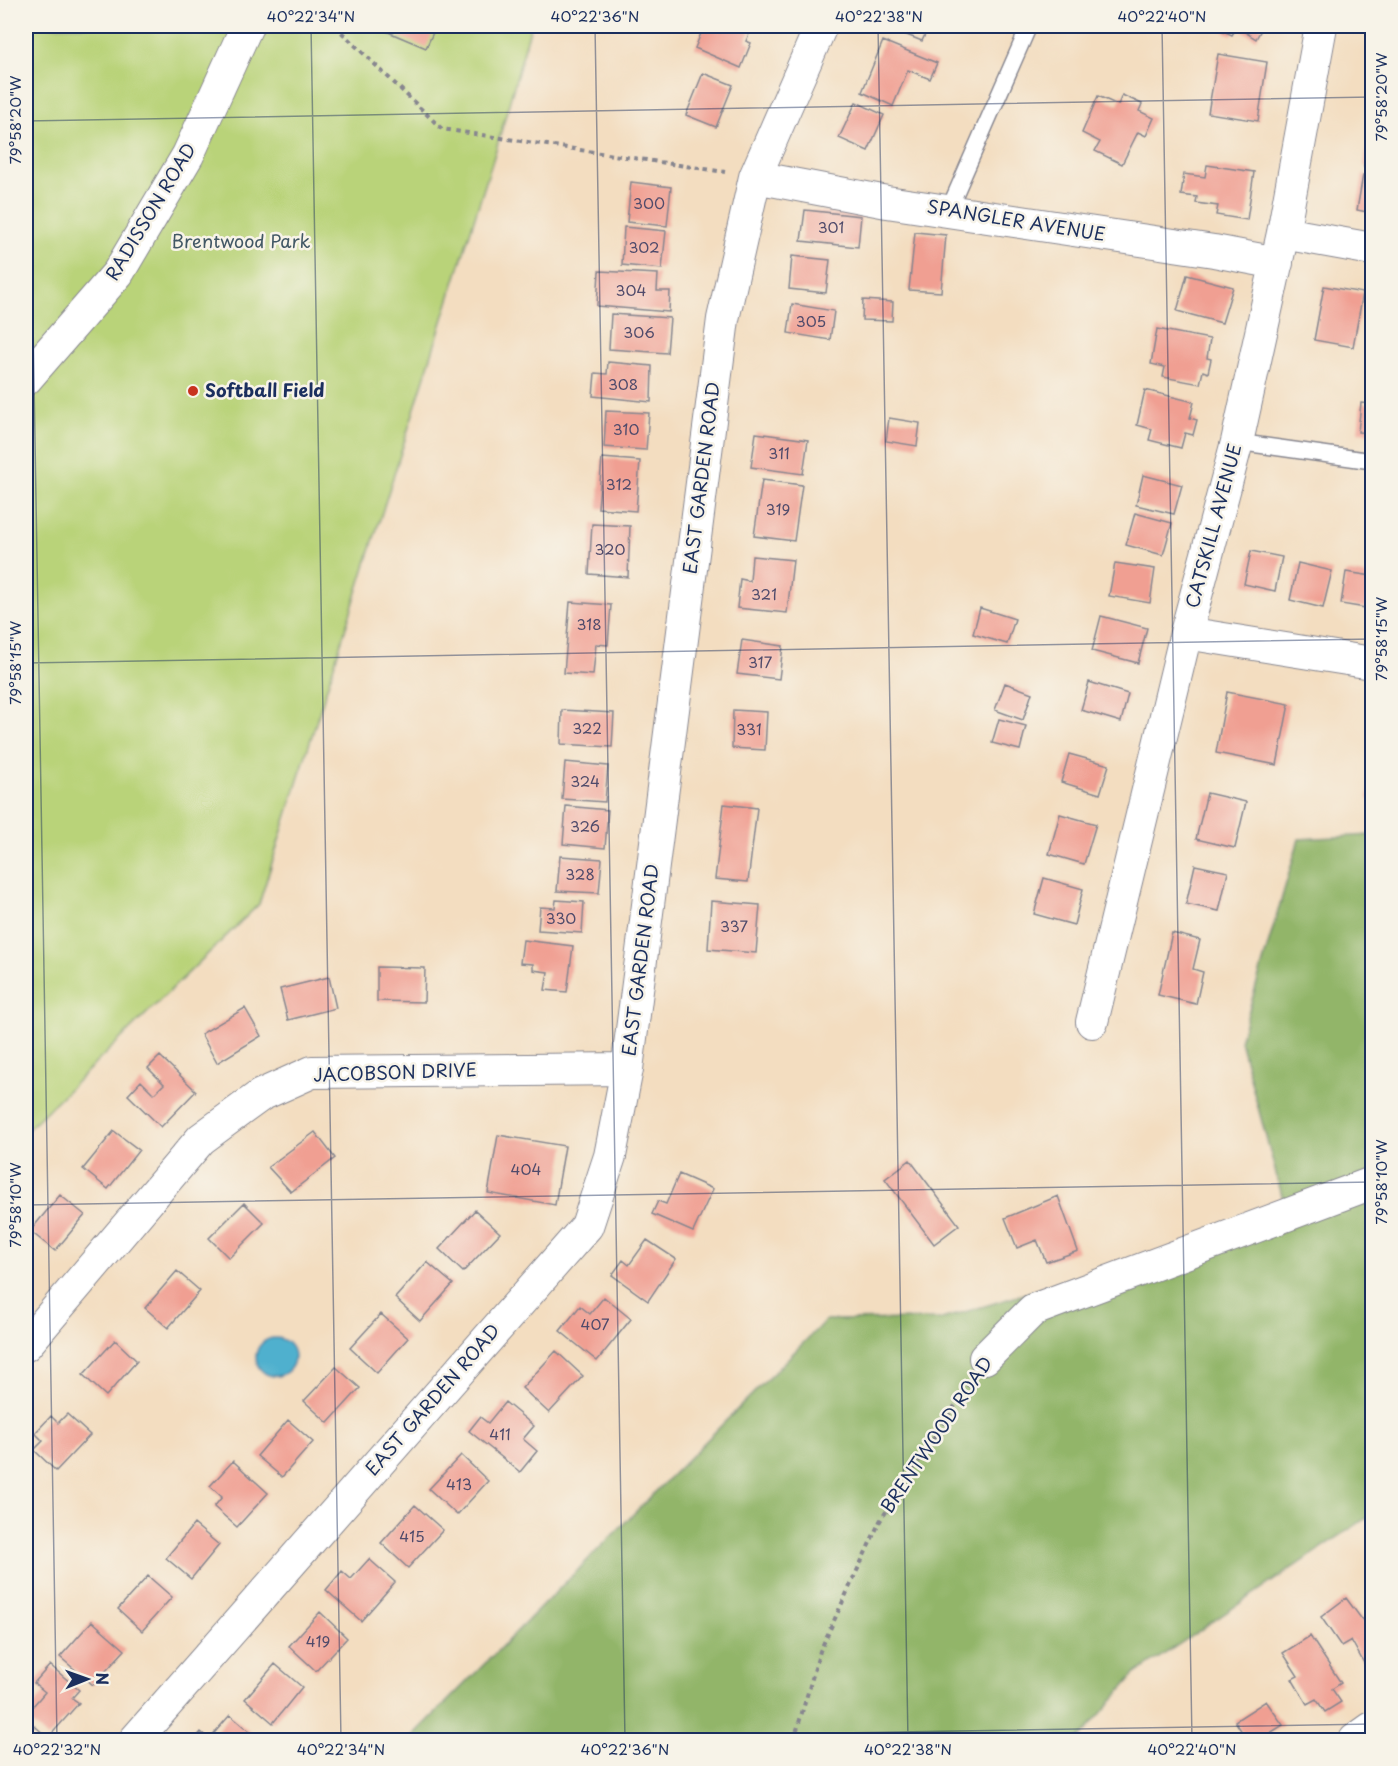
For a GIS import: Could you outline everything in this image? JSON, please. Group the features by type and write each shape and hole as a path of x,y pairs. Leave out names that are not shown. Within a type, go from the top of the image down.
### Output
{"street":[{"name":"RADISSON ROAD","path":"26,379 118,273 188,154 247,26"},
{"name":"EAST GARDEN ROAD","path":"135,1740 587,1226 610,1156 627,1069 723,319 755,177 821,26"},
{"name":"CATSKILL AVENUE","path":"1092,1022 1186,633 1237,442 1280,248 1321,26"},
{"name":"SPANGLER AVENUE","path":"755,177 887,202 1214,251 1280,248 1372,249"},
{"path":"1186,633 1372,663"},
{"name":"JACOBSON DRIVE","path":"26,1345 201,1138 261,1095 312,1072 627,1069"},
{"name":"BRENTWOOD ROAD","path":"985,1358 1033,1310 1372,1183"},
{"path":"1355,1740 1372,1728"}],"lane":[{"path":"948,211 1029,26"},
{"path":"1237,442 1372,461"}],"path":[{"path":"335,26 442,129 755,177"},
{"name":"BRENTWOOD ROAD","path":"794,1740 820,1651 880,1521 985,1358"}],"green space":[{"name":"Brentwood Park","path":"26,26 531,26 495,153 259,904 26,1131"},
{"path":"1372,835 1372,1514 1135,1674 1078,1740 409,1740 826,1320 942,1319 1287,1214 1240,1041 1299,839"}],"water":[{"path":"275,1338 288,1344 294,1357 288,1370 275,1376 262,1370 256,1357 262,1344"}],"building":[{"path":"374,26 436,26 426,48"},
{"path":"704,26 720,31 722,26 734,26 750,32 746,41 751,43 741,68 695,48"},
{"path":"890,26 929,26 922,41 889,28"},
{"path":"1213,26 1263,26 1256,39 1237,27 1232,35"},
{"path":"883,41 937,63 930,79 908,70 893,106 862,92"},
{"path":"1218,54 1267,62 1258,121 1208,113"},
{"path":"703,73 733,85 716,127 686,115"},
{"path":"1122,95 1142,104 1139,111 1154,118 1146,136 1138,132 1122,164 1095,151 1100,142 1082,133 1098,96 1118,105"},
{"path":"856,102 884,115 868,151 839,138"},
{"path":"1372,122 1372,167 1364,166"},
{"path":"1207,165 1254,172 1247,220 1216,215 1218,206 1196,203 1197,197 1181,195 1184,174 1205,177"},
{"path":"1363,175 1372,177 1372,213 1357,210"},
{"path":"631,182 671,187 667,226 627,222"},
{"path":"805,210 861,216 858,247 801,241"},
{"path":"624,227 666,231 662,269 622,265"},
{"path":"915,232 946,235 941,292 909,290"},
{"path":"792,256 830,260 826,293 789,289"},
{"path":"599,271 658,274 657,291 670,291 669,312 597,306"},
{"path":"1187,275 1233,287 1222,323 1177,311"},
{"path":"1324,286 1363,293 1353,347 1314,340"},
{"path":"863,300 893,302 892,321 862,320"},
{"path":"792,304 834,311 830,340 788,333"},
{"path":"611,314 670,318 667,353 609,349"},
{"path":"1157,329 1210,339 1207,358 1211,359 1208,373 1203,371 1200,384 1163,377 1165,367 1151,364"},
{"path":"608,362 652,366 651,402 593,396 595,373 607,374"},
{"path":"1145,390 1194,402 1190,418 1197,420 1193,435 1185,433 1181,448 1149,440 1152,429 1137,425"},
{"path":"1361,403 1372,404 1372,433 1358,432"},
{"path":"606,411 649,413 646,450 604,447"},
{"path":"889,418 920,423 917,446 886,441"},
{"path":"756,433 808,440 803,474 751,467"},
{"path":"602,458 640,461 636,511 598,508"},
{"path":"1143,475 1182,485 1174,514 1136,505"},
{"path":"762,480 802,485 794,541 754,536"},
{"path":"1135,513 1172,523 1163,555 1126,545"},
{"path":"592,524 630,526 628,577 589,574"},
{"path":"1251,551 1282,557 1275,591 1244,584"},
{"path":"752,556 793,560 787,613 737,608 740,579 750,581"},
{"path":"1115,563 1155,569 1150,603 1109,596"},
{"path":"1298,563 1332,571 1323,608 1290,600"},
{"path":"1346,572 1372,576 1372,609 1341,604"},
{"path":"570,602 611,605 608,645 596,644 593,675 564,673"},
{"path":"980,608 1015,619 1007,644 973,634"},
{"path":"1101,616 1147,628 1138,663 1092,651"},
{"path":"742,640 783,646 779,679 737,674"},
{"path":"1089,682 1128,694 1121,722 1081,710"},
{"path":"1005,683 1032,693 1023,720 995,710"},
{"path":"1227,692 1289,704 1277,765 1216,753"},
{"path":"562,710 614,713 612,747 561,744"},
{"path":"733,710 767,712 765,750 732,748"},
{"path":"999,719 1026,726 1020,750 992,743"},
{"path":"1069,754 1109,765 1100,794 1061,782"},
{"path":"565,762 608,766 605,802 562,799"},
{"path":"1372,776 1372,800 1368,799"},
{"path":"1207,793 1246,802 1235,848 1196,839"},
{"path":"724,804 757,808 748,882 715,879"},
{"path":"566,806 608,810 605,848 563,844"},
{"path":"1060,814 1096,824 1084,864 1049,854"},
{"path":"560,856 602,859 599,893 557,891"},
{"path":"1195,865 1228,872 1219,911 1186,904"},
{"path":"1044,878 1083,889 1074,925 1034,914"},
{"path":"556,900 584,902 582,933 538,930 540,907 555,908"},
{"path":"711,901 760,905 756,953 708,949"},
{"path":"1172,933 1200,940 1193,969 1203,972 1196,1004 1158,995"},
{"path":"523,940 573,946 567,992 545,990 548,972 533,970 533,964 520,963"},
{"path":"377,967 425,968 424,1002 377,1001"},
{"path":"329,977 336,1008 288,1020 280,989"},
{"path":"245,1008 261,1036 217,1063 201,1034"},
{"path":"160,1056 196,1091 161,1127 128,1095 141,1081 154,1094 164,1084 148,1068"},
{"path":"114,1131 139,1150 108,1189 83,1169"},
{"path":"315,1132 335,1158 291,1192 268,1167"},
{"path":"498,1135 565,1146 555,1205 488,1193"},
{"path":"910,1160 959,1225 934,1244 885,1179"},
{"path":"679,1174 713,1189 693,1232 652,1214 658,1201 666,1204"},
{"path":"60,1195 85,1215 55,1251 30,1231"},
{"path":"1058,1196 1078,1251 1046,1262 1037,1240 1017,1248 1005,1218"},
{"path":"244,1203 264,1223 229,1258 209,1238"},
{"path":"475,1210 500,1233 463,1272 439,1249"},
{"path":"647,1240 676,1259 648,1301 612,1275 623,1260 629,1265"},
{"path":"427,1262 453,1284 420,1321 395,1298"},
{"path":"177,1271 200,1291 168,1328 145,1308"},
{"path":"604,1297 631,1319 597,1361 560,1331 580,1306 590,1314"},
{"path":"381,1314 408,1338 377,1373 350,1348"},
{"path":"115,1340 137,1361 106,1396 83,1375"},
{"path":"556,1351 583,1376 549,1413 522,1388"},
{"path":"336,1367 360,1388 328,1423 304,1401"},
{"path":"505,1402 534,1426 523,1439 537,1451 520,1472 469,1431 480,1417 488,1423"},
{"path":"67,1414 90,1435 56,1471 34,1450 43,1441 35,1433 51,1416 58,1423"},
{"path":"288,1420 313,1442 282,1477 257,1456"},
{"path":"461,1455 488,1481 457,1515 429,1489"},
{"path":"233,1461 268,1493 237,1527 214,1507 222,1497 210,1486"},
{"path":"415,1505 443,1530 408,1568 381,1543"},
{"path":"194,1524 219,1545 191,1579 166,1558"},
{"path":"369,1559 395,1582 361,1621 326,1590 342,1571 351,1579"},
{"path":"148,1576 172,1597 142,1631 118,1609"},
{"path":"1346,1598 1366,1625 1372,1620 1372,1661 1371,1659 1364,1663 1351,1640 1341,1646 1321,1617"},
{"path":"320,1612 347,1638 316,1671 289,1646"},
{"path":"92,1621 125,1650 93,1685 60,1657"},
{"path":"1310,1636 1341,1683 1332,1689 1341,1702 1325,1712 1316,1699 1307,1704 1292,1679 1298,1676 1283,1653"},
{"path":"275,1664 302,1687 273,1723 245,1699"},
{"path":"50,1665 79,1690 72,1698 79,1703 48,1738 26,1718 26,1714 45,1692 34,1683"},
{"path":"1266,1701 1283,1725 1259,1740 1247,1740 1235,1721"},
{"path":"230,1715 257,1738 255,1740 194,1740 201,1732 209,1739"}],"place":[{"name":"Softball Field","path":"193,391"}]}
